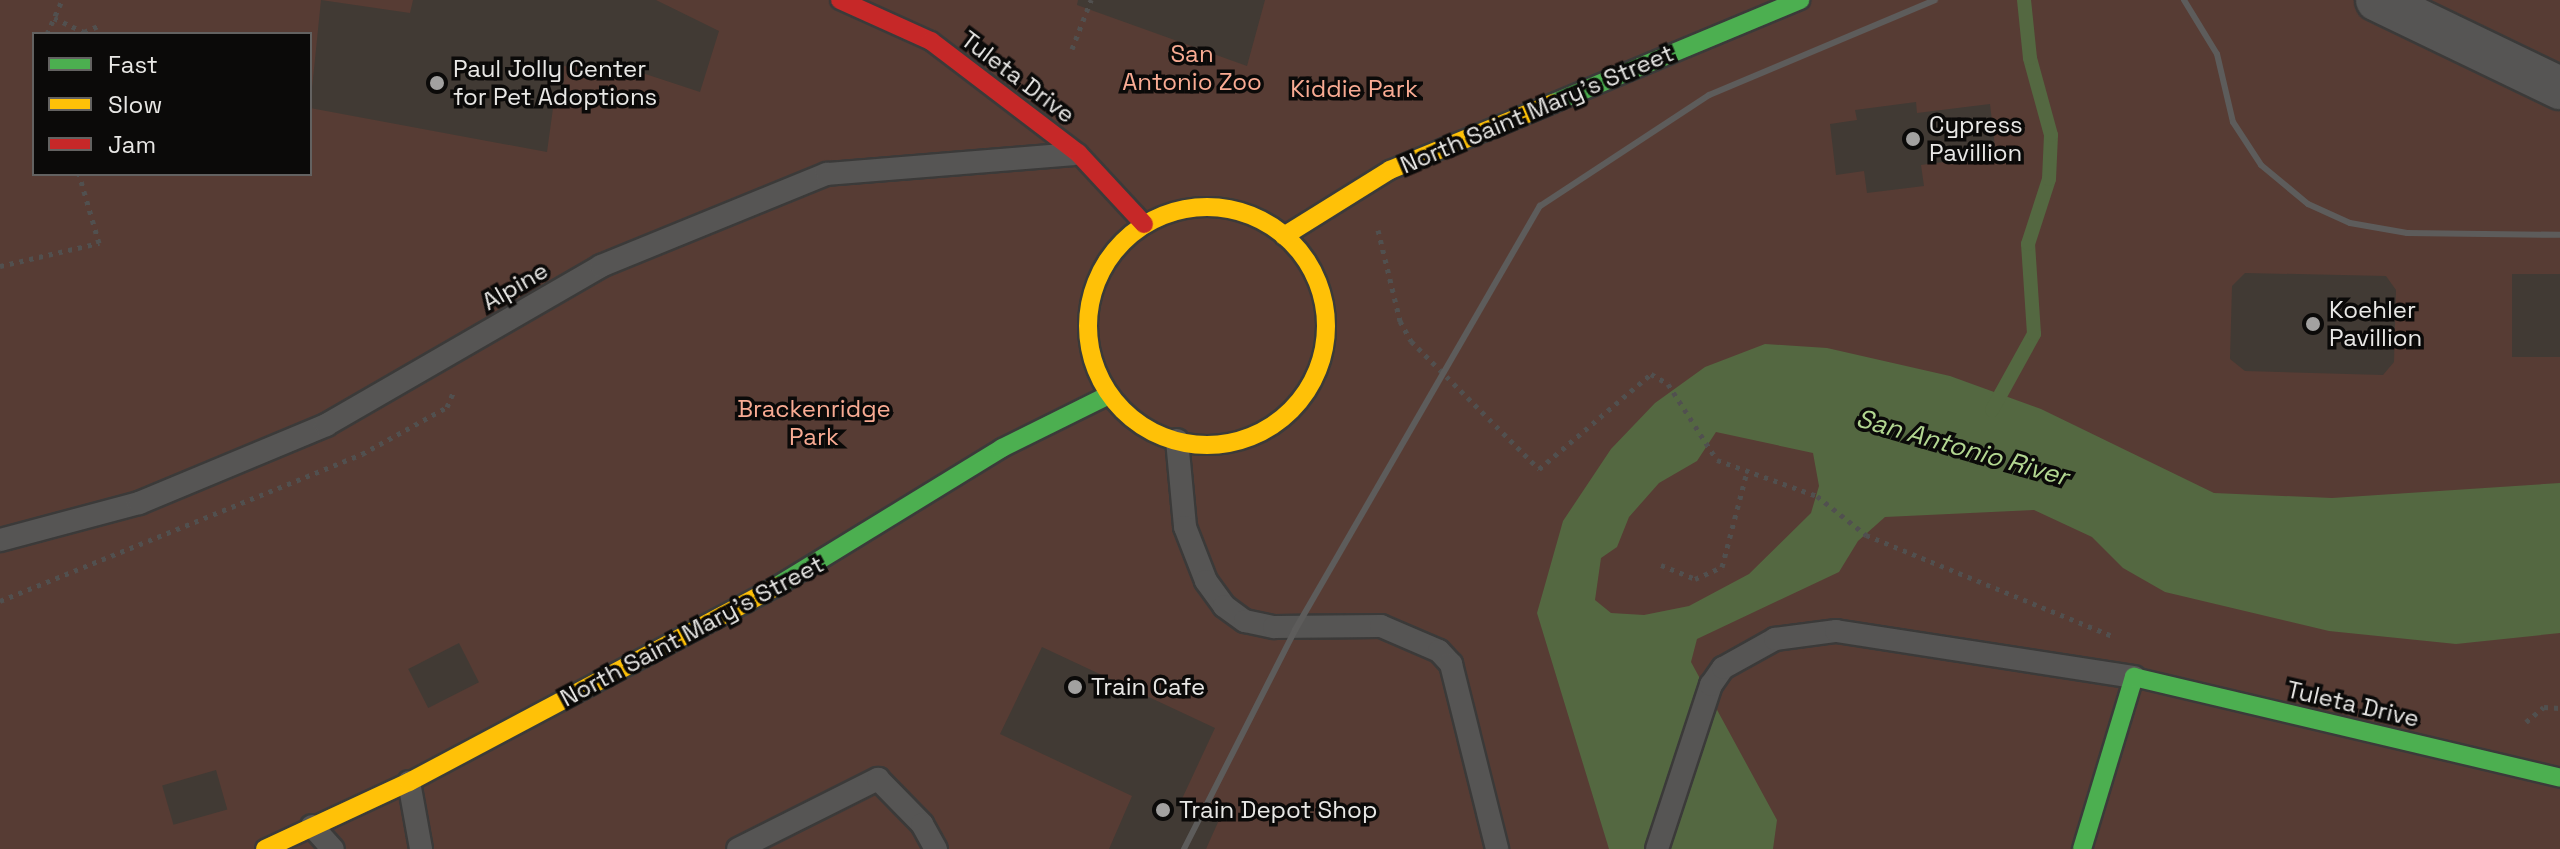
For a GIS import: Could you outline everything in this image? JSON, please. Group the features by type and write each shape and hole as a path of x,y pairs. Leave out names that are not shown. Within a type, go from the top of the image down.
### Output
{"street":[{"name":"Tuleta Drive","path":"840,0 931,41 1078,153 1144,224"},
{"name":"North Saint Mary's Street","path":"1284,236 1354,188 1800,0"},
{"path":"2377,0 2560,88"},
{"path":"1198,207 1226,208 1254,216 1284,236 1316,276 1324,307 1326,338 1310,383 1280,419 1253,435 1223,444 1177,440 1133,420 1109,395 1092,360 1086,321 1095,283 1114,249 1144,224 1198,207"},
{"name":"North Saint Mary's Street","path":"265,849 409,782 816,565 1002,448 1109,395"},
{"name":"Tuleta Drive","path":"2134,677 2560,778"},
{"path":"2082,849 2134,677"}],"lane":[{"name":"Alpine","path":"0,540 139,503 326,425 601,266 827,174 1078,153"},
{"path":"1177,440 1185,527 1206,581 1224,606 1245,621 1274,627 1381,626 1439,651 1451,664 1497,849"},
{"path":"1657,849 1711,685 1723,668 1775,639 1836,631 2134,677"},
{"path":"738,849 878,779 922,824 936,849"},
{"path":"409,782 421,849"},
{"path":"312,826 333,849"}],"path":[{"path":"48,32 62,0"},
{"path":"1072,49 1091,0"},
{"path":"54,18 84,32 98,26"},
{"path":"0,266 99,243 80,176"},
{"path":"1354,188 1375,222 1400,321 1411,341 1539,469 1651,374 1668,384 1717,460 1817,496 1866,535"},
{"path":"1661,565 1695,579 1722,567 1747,472"}],"green space":[{"name":"Brackenridge Park","path":"0,0 2560,0 2560,849 0,849"}],"water":[{"name":"San Antonio River","path":"1765,344 1827,348 1950,376 2041,409 2214,493 2332,498 2560,483 2560,633 2456,644 2329,631 2165,592 2123,568 2092,537 2034,510 1885,517 1858,541 1839,572 1697,639 1691,662 1777,820 1773,849 1609,849 1537,613 1563,521 1611,449 1655,403 1705,367","holes":["1716,432 1813,453 1819,486 1811,513 1749,574 1689,606 1644,615 1611,613 1595,600 1601,558 1617,547 1629,517 1659,483 1697,461"]}],"building":[{"name":"Paul Jolly Center for Pet Adoptions","path":"321,0 410,13 413,0 656,0 719,31 700,92 609,62 605,70 564,66 563,101 554,101 547,152 312,108"},
{"path":"1078,0 1265,0 1247,66 1077,5"},
{"name":"Cypress Pavillion","path":"1916,102 1917,113 1990,104 1996,155 1921,165 1924,186 1867,193 1864,171 1836,175 1830,124 1857,120 1855,110"},
{"name":"Koehler Pavillion","path":"2245,273 2386,276 2396,290 2394,362 2383,375 2245,371 2230,359 2232,286"},
{"path":"2512,274 2560,274 2560,357 2512,357"},
{"path":"459,643 479,682 428,708 408,669"},
{"name":"Train Cafe","path":"1042,647 1215,728 1181,801 1219,820 1206,849 1109,849 1132,796 1000,734"},
{"path":"216,770 227,809 173,825 162,785"}],"waterway":[{"path":"1992,410 2034,334 2028,244 2049,179 2051,135 2030,58 2024,0"}],"railway":[{"path":"1184,849 1295,630 1540,206 1709,95 1935,0"},
{"path":"2184,0 2217,54 2233,122 2261,165 2308,204 2350,223 2407,233 2560,235"}],"traffic: fast":[{"path":"1553,103 1800,0"},
{"path":"777,586 1002,448 1109,395"},
{"path":"2082,849 2134,677 2560,778"}],"traffic: slow":[{"path":"1284,236 1390,170 1553,103"},
{"path":"1207,207 1252,216 1273,227 1291,242 1306,260 1317,281 1326,326 1317,371 1306,392 1291,410 1273,425 1252,436 1207,445 1162,436 1141,425 1123,410 1108,392 1097,371 1088,326 1097,281 1108,260 1123,242 1141,227 1162,216 1207,207"},
{"path":"265,849 409,782 777,586"}],"traffic: jam":[{"path":"840,0 931,41 1078,153 1144,224"}],"place":[{"name":"Paul Jolly Center for Pet Adoptions","path":"437,83"},
{"name":"Cypress Pavillion","path":"1913,139"},
{"name":"Koehler Pavillion","path":"2313,324"},
{"name":"Train Cafe","path":"1075,687"},
{"name":"Train Depot Shop","path":"1163,810"}],"park label":[{"name":"San Antonio Zoo","path":"1192,68"},
{"name":"Kiddie Park","path":"1354,89"}]}
